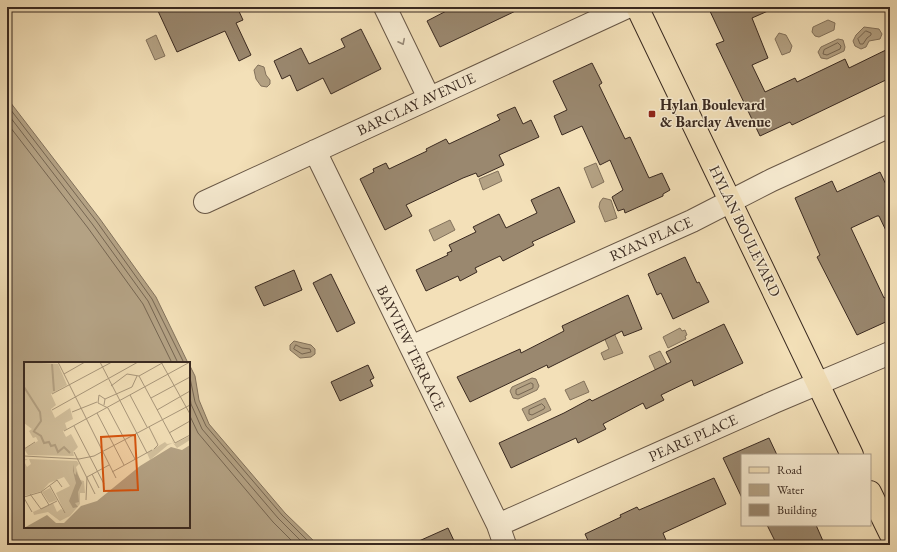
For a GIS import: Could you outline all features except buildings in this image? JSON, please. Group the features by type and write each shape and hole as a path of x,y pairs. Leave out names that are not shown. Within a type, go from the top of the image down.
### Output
{"main road":[{"name":"HYLAN BOULEVARD","path":"637,7 852,454"},
{"path":"871,494 890,533"}],"street":[{"path":"385,7 429,98"},
{"name":"BARCLAY AVENUE","path":"205,202 627,7"},
{"name":"RYAN PLACE","path":"411,347 692,221 772,180 890,126"},
{"name":"BAYVIEW TERRACE","path":"315,151 501,535"},
{"name":"PEARE PLACE","path":"501,535 818,384 890,353"}],"water":[{"path":"828,20 835,23 834,30 819,37 815,36 812,32 813,27"},
{"path":"864,27 879,29 882,34 880,39 869,41 866,47 861,49 855,46 853,41 856,35"},
{"path":"779,33 786,35 792,46 790,52 782,55 775,39"},
{"path":"156,35 165,56 155,60 146,40"},
{"path":"838,39 843,40 845,47 844,51 827,59 821,58 818,52 821,47"},
{"path":"258,65 264,67 266,75 270,80 270,84 267,87 261,86 256,79 254,70"},
{"path":"7,98 100,219 156,297 188,362 24,362 24,528 190,528 190,366 195,376 199,400 209,424 285,513 318,545 7,545"},
{"path":"596,163 604,182 592,188 584,168"},
{"path":"498,171 502,181 483,190 479,179"},
{"path":"603,198 611,200 617,218 605,222 599,207"},
{"path":"450,220 455,230 434,241 429,230"},
{"path":"680,328 682,331 685,330 687,335 685,336 686,339 668,348 663,337"},
{"path":"614,333 623,353 604,360 601,353 609,349 604,337"},
{"path":"294,341 311,345 315,349 315,354 311,357 300,358 290,350 290,345"},
{"path":"660,351 672,374 660,380 649,356"},
{"path":"532,378 536,379 539,386 537,390 518,399 513,398 510,391 512,387"},
{"path":"584,381 589,392 570,400 565,390"},
{"path":"545,398 551,410 528,421 522,409"}],"place":[{"name":"Hylan Boulevard & Barclay Avenue","path":"652,114"}]}
